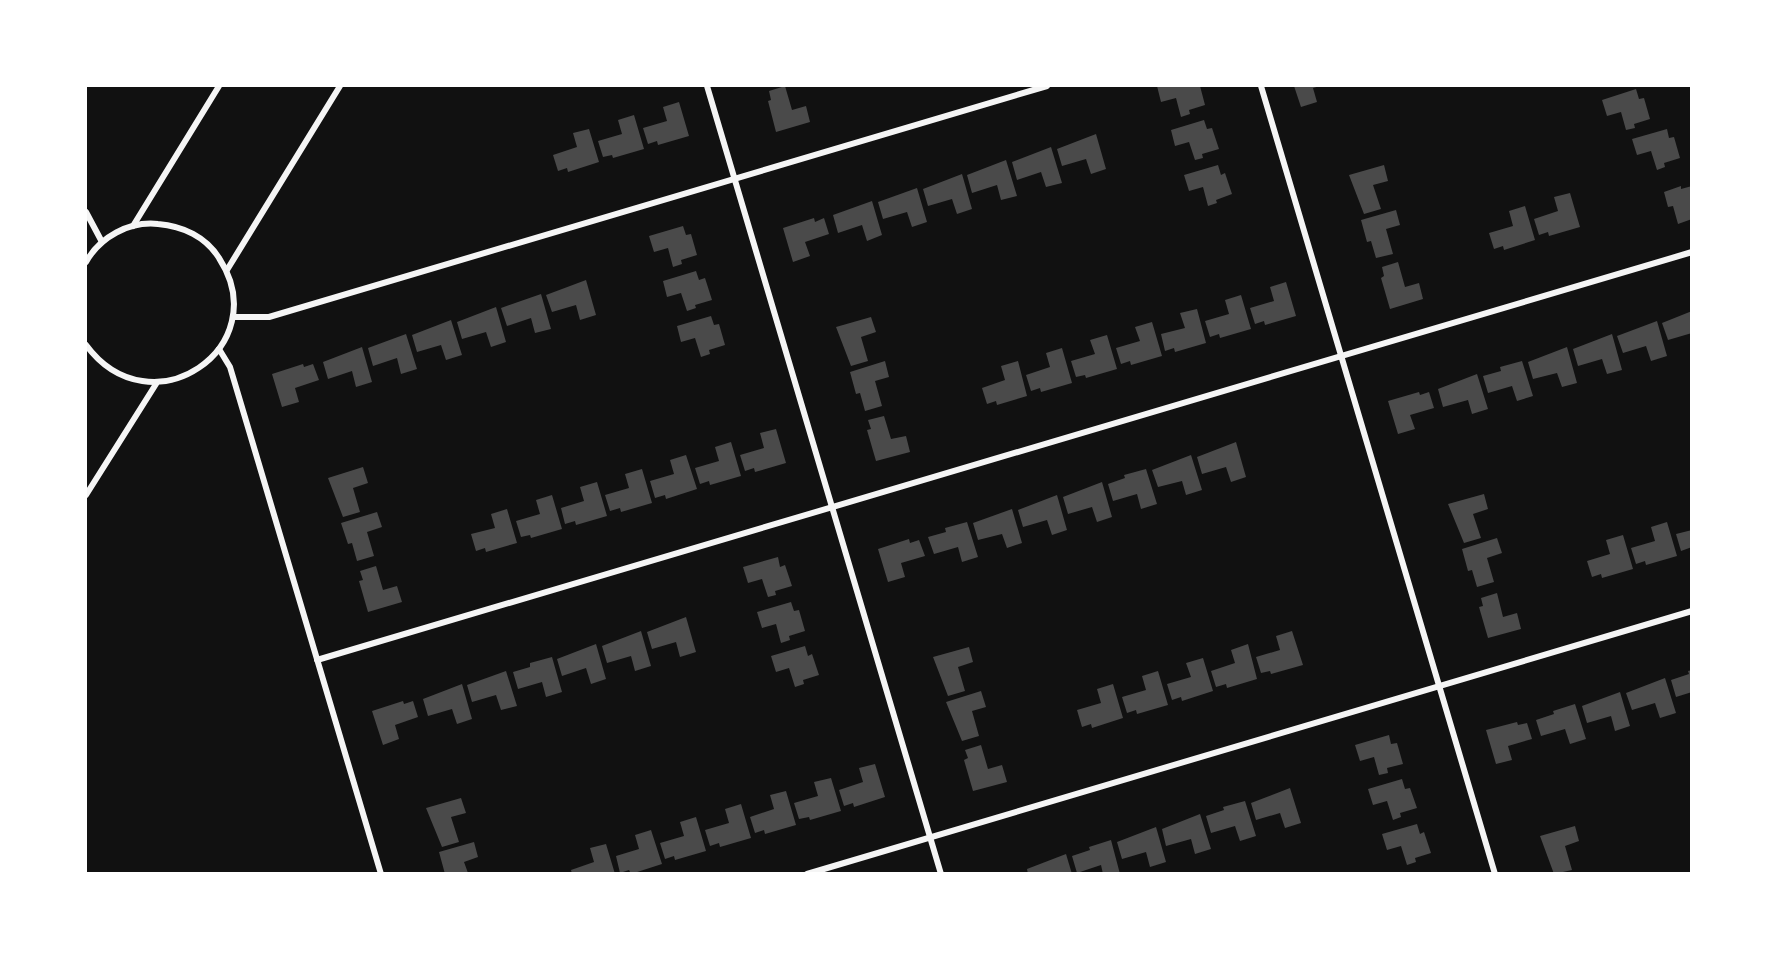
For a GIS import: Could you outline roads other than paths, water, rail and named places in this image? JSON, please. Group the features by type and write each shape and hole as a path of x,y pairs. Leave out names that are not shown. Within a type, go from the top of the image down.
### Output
{"street":[{"path":"133,226 219,86"},
{"path":"227,270 340,86"},
{"path":"707,86 941,873"},
{"path":"233,318 269,317 1047,86"},
{"path":"1261,86 1495,873"},
{"path":"86,212 102,242"},
{"path":"86,261 102,242 133,226 156,224 178,227 198,237 215,252 227,270 232,286 233,318 219,349 207,363 192,374 174,381 156,384 134,381 113,373 96,359 86,345"},
{"path":"317,660 1692,252"},
{"path":"219,349 230,367 381,873"},
{"path":"86,495 156,384"},
{"path":"807,873 1692,611"}]}
